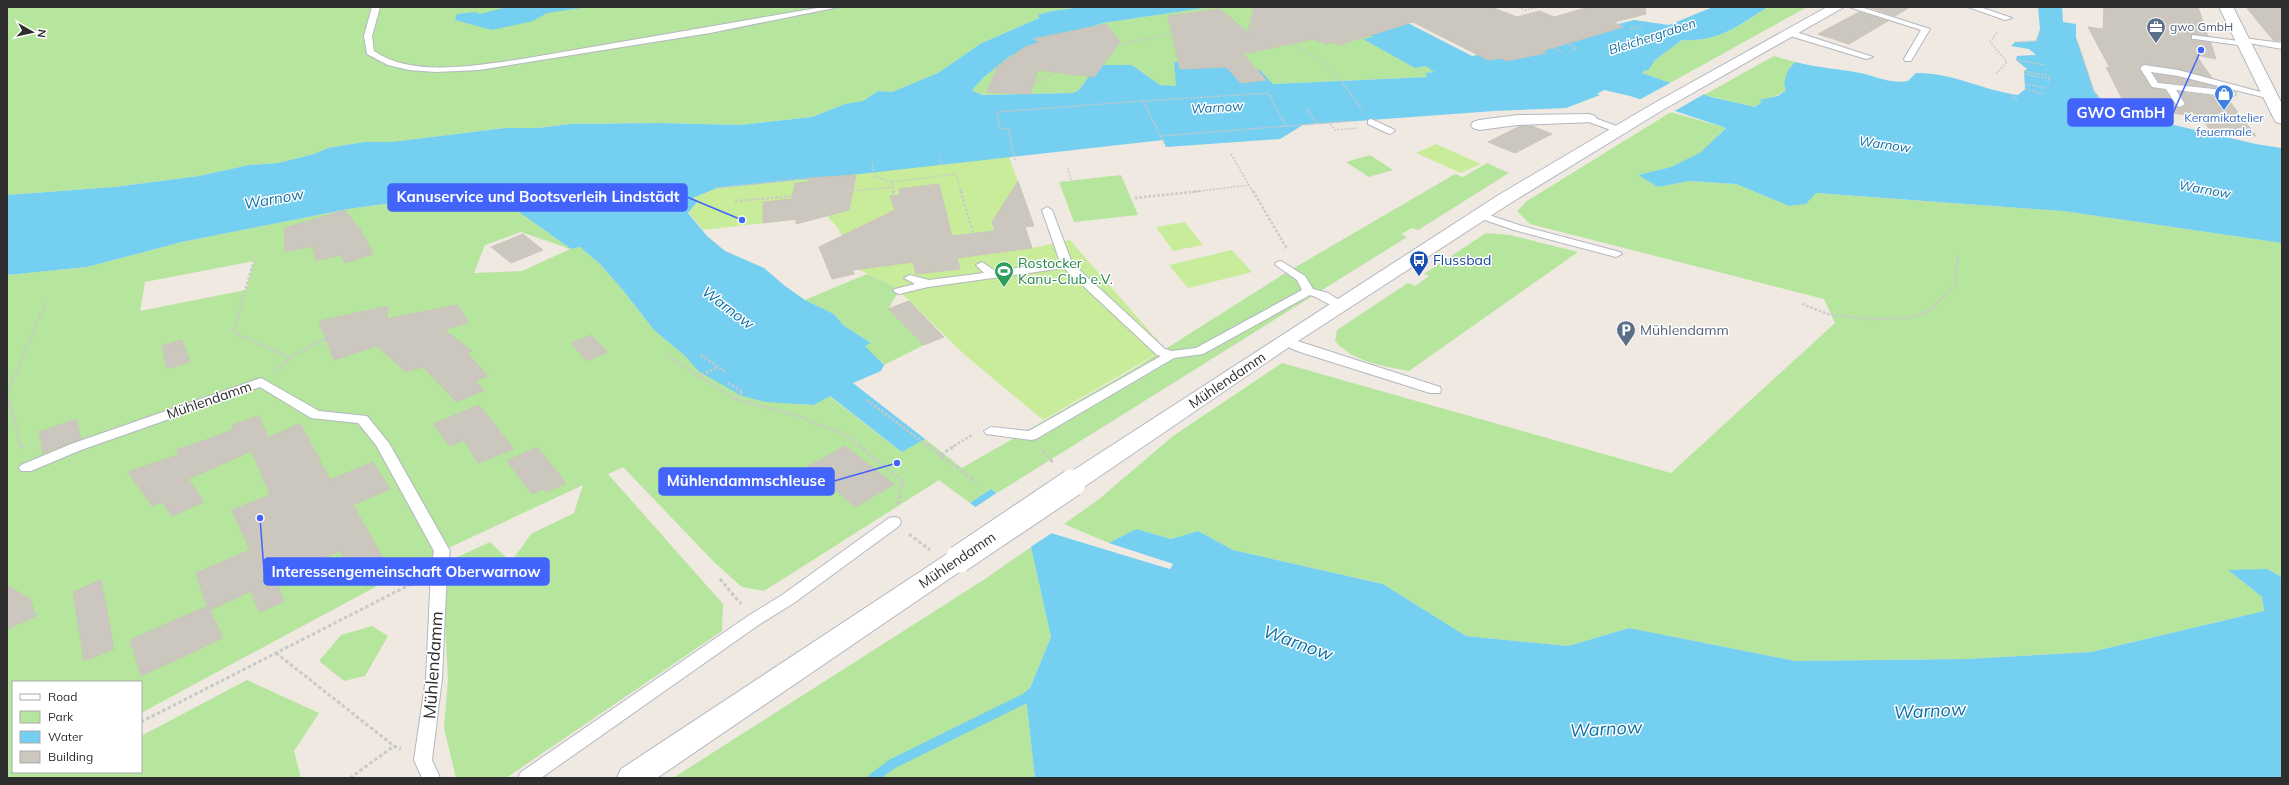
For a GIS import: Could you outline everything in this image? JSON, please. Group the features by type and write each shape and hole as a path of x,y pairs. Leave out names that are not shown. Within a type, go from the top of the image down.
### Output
{"main road":[{"name":"Mühlendamm","path":"632,778 1072,483 1294,345 1341,305 1480,215 1656,108 1837,7"},
{"path":"2226,7 2282,119"},
{"path":"1479,124 1518,120 1589,119"}],"lane":[{"path":"376,7 368,36 370,52 380,59 395,65 436,69 490,66 798,15 835,7"},
{"path":"798,15 803,7"},
{"path":"1853,7 1926,29 1908,59"},
{"path":"1972,7 2008,18"},
{"path":"1790,33 1869,57"},
{"path":"2195,37 2282,46"},
{"path":"2254,93 2231,94 2155,85 2144,68 2178,73 2270,96"},
{"path":"2169,86 2180,104"},
{"path":"1589,119 1620,130"},
{"path":"1371,122 1390,131"},
{"path":"1047,210 1067,264 1161,352 1171,355"},
{"path":"1480,215 1518,228 1616,254"},
{"path":"899,291 928,284 1067,264"},
{"path":"1280,264 1301,278 1309,291 1324,295 1341,305"},
{"path":"982,265 993,275"},
{"path":"910,278 928,284"},
{"path":"985,431 1031,436 1171,355 1199,351 1309,291"},
{"path":"1294,345 1435,390"},
{"name":"Mühlendamm","path":"26,468 76,447 261,382 316,415 362,419 382,442 442,551 439,570 434,678 423,760"},
{"path":"527,778 754,620 788,599 894,522"},
{"path":"423,760 431,778"}],"path":[{"path":"1518,7 1525,10 1539,7"},
{"path":"1613,7 1621,10 1625,9"},
{"path":"1996,74 2007,62 1990,42 2008,18"},
{"path":"1630,29 1643,26"},
{"path":"1035,83 1044,77 1105,47 1195,30 1216,28 1274,32 1320,60 1340,79 1371,122"},
{"path":"2015,42 2036,41 2039,33"},
{"path":"1552,37 1576,48 1571,51"},
{"path":"1539,40 1562,52"},
{"path":"2078,43 2094,91 2109,110"},
{"path":"2016,60 2046,65"},
{"path":"2024,71 2050,76"},
{"path":"2024,74 2049,79 2049,84"},
{"path":"2025,84 2046,88"},
{"path":"2025,89 2044,94"},
{"path":"1015,160 1008,128 1000,129 997,112 1268,93 1286,126"},
{"path":"2011,94 2018,102"},
{"path":"1143,101 1166,148"},
{"path":"1306,108 1318,124"},
{"path":"1161,136 1351,122"},
{"path":"1330,123 1335,130"},
{"path":"1232,154 1286,247 1280,264"},
{"path":"938,156 941,164"},
{"path":"872,162 874,176 892,182 956,174 982,265"},
{"path":"1068,168 1071,181"},
{"path":"717,188 808,178"},
{"path":"892,182 910,278"},
{"path":"1135,198 1250,185"},
{"path":"735,201 893,187"},
{"path":"794,196 794,212"},
{"path":"1802,304 1828,314 1868,319 1908,318 1930,310 1956,283 1958,250"},
{"path":"254,260 233,332 290,358"},
{"path":"26,468 7,394 46,300"},
{"path":"261,382 290,358 322,340 414,320"},
{"path":"668,356 698,377 733,398 801,417 847,436 903,482 894,522"},
{"path":"701,356 727,373"},
{"path":"698,377 718,367"},
{"path":"728,383 743,392 733,398"},
{"path":"867,400 977,483"},
{"path":"940,455 985,431"},
{"path":"142,721 439,570"},
{"path":"720,579 754,620"},
{"path":"276,653 394,746 423,760"},
{"path":"350,778 394,746"}],"green space":[{"path":"7,7 1082,7 1052,11 1038,15 1039,18 980,44 938,73 892,92 878,91 864,101 845,104 812,117 740,125 660,123 570,124 538,128 505,128 391,142 364,142 328,148 314,154 278,163 249,165 199,176 114,187 7,195"},
{"path":"1211,7 1285,7 1365,33 1374,37 1364,39 1415,68 1426,66 1435,72 1426,73 1429,77 1273,84 1260,70 1247,71 1174,62 1177,86 1160,85 1132,65 1097,65 1079,90 1073,93 982,95 972,90 983,78 1010,56 1079,31 1103,23"},
{"path":"1768,7 1807,7 1670,83 1642,73 1645,70 1648,71 1655,60 1682,40 1695,40 1718,35 1738,26"},
{"path":"1774,56 1795,62 1788,70 1786,90 1755,107 1704,95"},
{"path":"1671,112 1726,128 1704,151 1686,162 1638,175 1658,187 1689,181 1736,184 1789,206 1806,204 1815,193 2063,211 2282,243 2282,577 2267,569 2229,571 2262,597 2264,611 2091,652 1966,659 1795,661 1629,628 1568,646 1466,636 1383,584 1233,550 1198,531 1171,539 1136,529 1109,543 1064,524 1098,500 1173,436 1282,363 1671,473 1835,323 1824,299 1530,224 1517,211 1527,201"},
{"path":"1436,144 1481,164 1461,173 1416,153"},
{"path":"1370,155 1393,170 1369,177 1346,162"},
{"name":"Rostocker Kanu-Club e.V.","path":"1009,157 1034,226 1025,227 1032,248 1070,240 1165,349 1043,420 966,356 893,285 857,269 838,228 827,216 703,230 688,212 697,202 693,198 717,188"},
{"path":"1487,163 1509,173 1418,230 1412,228 1401,234 1407,237 997,493 991,489 970,503 939,480 764,591 742,587 714,562 623,467 608,474 723,604 722,631 506,778 456,778 444,728 448,680 442,564 490,542 511,562 531,534 574,513 583,485 442,551 142,712 142,681 12,681 12,773 142,773 142,735 247,680 319,713 294,751 301,778 7,778 7,275 87,267 182,242 348,209 406,201 484,201 512,207 571,249 580,247 600,264 654,330 685,356 698,371 796,404 814,405 829,396 902,452 925,439 962,468 1137,367 1287,272 1455,174 1463,177","holes":["521,232 570,249 522,271 474,273 485,245","254,261 246,290 140,311 145,282"]},
{"path":"1121,175 1138,215 1074,222 1059,182"},
{"path":"1185,222 1203,245 1173,251 1156,227"},
{"path":"1486,233 1510,235 1578,252 1409,371 1379,365 1360,359 1351,354 1335,341 1337,330 1408,283 1415,286 1429,276 1424,274"},
{"path":"1232,250 1252,272 1188,288 1169,265"},
{"path":"867,274 893,285 899,291 888,309 924,345 884,365 864,346 871,343 843,325 834,314 805,300"},
{"path":"1031,547 1051,637 1026,698 1035,778 673,778 985,579"},
{"path":"372,626 388,636 365,676 344,681 319,661 341,635"}],"water":[{"path":"507,7 588,7 547,13 533,21 492,30 455,20 457,14 475,12 480,14"},
{"path":"1082,7 1211,7 1103,23 1079,31 1010,56 983,78 972,90 982,95 1073,93 1079,90 1097,65 1132,65 1160,85 1176,86 1174,62 1235,60 1247,71 1260,70 1273,84 1428,77 1425,73 1434,72 1426,66 1415,68 1363,39 1373,37 1365,33 1284,7 1497,8 1454,23 1402,20 1472,56 1569,37 1634,20 1669,25 1713,7 1768,7 1737,26 1718,35 1695,40 1682,40 1655,60 1648,71 1645,70 1642,73 1711,97 1755,107 1762,102 1759,100 1778,96 1786,90 1784,83 1788,70 1795,62 1856,72 1897,82 1908,81 1916,73 1930,74 2018,95 2025,89 2024,71 2027,69 2016,60 2017,56 2036,55 2029,49 2011,46 2015,42 2036,41 2040,29 2038,7 2062,7 2063,22 2076,24 2076,37 2094,91 2109,110 2256,144 2281,148 2282,243 2063,211 1816,193 1806,204 1789,206 1736,184 1689,181 1658,187 1638,175 1671,167 1700,153 1726,128 1630,96 1604,90 1597,94 1600,95 1566,108 1494,111 1303,125 1280,139 1166,147 1163,140 860,174 717,188 693,198 697,202 688,213 707,236 725,251 764,268 785,286 805,300 834,314 843,325 871,343 865,346 884,365 881,371 853,383 925,439 902,452 830,396 814,405 766,402 742,396 698,371 685,356 654,330 600,264 580,247 571,249 512,207 484,201 406,201 348,209 182,242 87,267 7,275 7,195 114,187 199,176 249,165 278,163 314,154 328,148 364,142 391,142 505,128 538,128 570,124 660,123 740,125 812,117 845,104 863,101 878,91 892,92 938,73 980,44 1039,18 1038,15 1052,11"},
{"name":"Warnow","path":"991,489 1051,533 1170,569 1173,564 1109,543 1136,529 1171,539 1198,531 1233,550 1383,584 1466,636 1568,646 1629,628 1795,661 1966,659 2091,652 2264,611 2262,597 2228,570 2267,569 2282,577 2282,778 1035,778 1026,698 1051,637 1031,547 970,503"}],"pier":[{"path":"1672,82 1706,93 1671,113 1637,101"},
{"path":"998,492 1052,531 1169,567 1170,566 1108,545 1107,543 1173,564 1170,569 1052,533 1029,548 974,508"}],"building":[{"path":"1491,7 1517,17 1540,11 1554,17 1589,7 1645,7 1646,14 1614,22 1623,27 1542,51 1546,53 1506,61 1501,58 1488,60 1413,22 1339,45 1332,42 1327,44 1313,39 1243,54 1266,80 1241,83 1226,67 1180,69 1168,16 1220,9 1248,33 1254,8"},
{"path":"1868,7 1910,7 1895,16"},
{"path":"2104,7 2198,7 2208,36 2192,34 2190,39 2211,43 2216,59 2196,55 2212,78 2178,69 2144,64 2139,69 2151,88 2165,90 2176,107 2180,108 2186,104 2179,92 2227,98 2256,136 2210,130 2201,117 2126,107 2106,67 2110,68 2088,27 2103,29"},
{"path":"2246,7 2282,7 2282,41 2273,40"},
{"path":"1859,12 1888,21 1849,44 1818,34"},
{"path":"1106,24 1120,42 1094,77 1038,70 1030,94 987,92 998,66 1025,47 1040,42 1033,39"},
{"path":"2154,74 2178,77 2220,88 2159,82"},
{"path":"1520,126 1532,126 1552,134 1515,153 1488,142"},
{"path":"856,175 849,210 796,224 796,219 763,223 763,202 792,199 795,183 808,182 809,178"},
{"path":"1018,181 1034,226 1025,227 1032,248 957,258 960,269 916,274 913,262 853,270 854,274 832,279 819,247 895,210 890,196 900,195 899,189 939,184 952,236 995,231 992,222"},
{"path":"345,210 357,227 359,227 373,254 345,263 341,255 316,261 312,246 285,252 285,228"},
{"path":"523,234 543,250 511,263 491,247"},
{"path":"909,301 944,337 924,345 888,309"},
{"path":"457,305 469,322 444,330 472,351 467,353 488,376 476,381 484,390 457,402 423,367 406,372 377,346 334,360 319,321 388,306 387,319"},
{"path":"591,335 608,352 587,361 571,343"},
{"path":"182,340 190,362 167,369 162,346"},
{"path":"479,405 514,449 478,463 464,440 450,446 433,424"},
{"path":"259,416 268,438 300,423 330,480 373,462 390,489 353,505 387,565 355,580 340,551 276,580 284,602 259,612 251,591 210,610 223,638 141,676 130,640 207,606 196,573 250,550 232,510 270,495 252,451 188,479 204,502 172,516 162,502 152,506 128,472 178,455 177,450 233,430 232,425"},
{"path":"76,419 81,439 43,453 39,432"},
{"path":"845,446 894,484 856,507 807,467"},
{"path":"537,447 566,483 546,492 543,489 532,494 507,461"},
{"path":"101,580 114,649 84,661 73,592"},
{"path":"7,585 30,599 36,616 7,629"}],"waterway":[{"path":"873,778 892,764 1026,698 1034,691"}],"place":[{"name":"gwo GmbH","path":"2156,44"},
{"name":"GWO GmbH","path":"2201,50"},
{"name":"Keramikatelier feuermale","path":"2224,111"},
{"name":"Kanuservice und Bootsverleih Lindstädt","path":"742,220"},
{"name":"Flussbad","path":"1419,277"},
{"name":"Rostocker Kanu-Club e.V.","path":"1004,288"},
{"name":"Mühlendamm","path":"1626,347"},
{"name":"Mühlendammschleuse","path":"897,463"},
{"name":"Interessengemeinschaft Oberwarnow","path":"260,518"}],"water label":[{"name":"Bleichergraben","path":"1652,36"}]}
